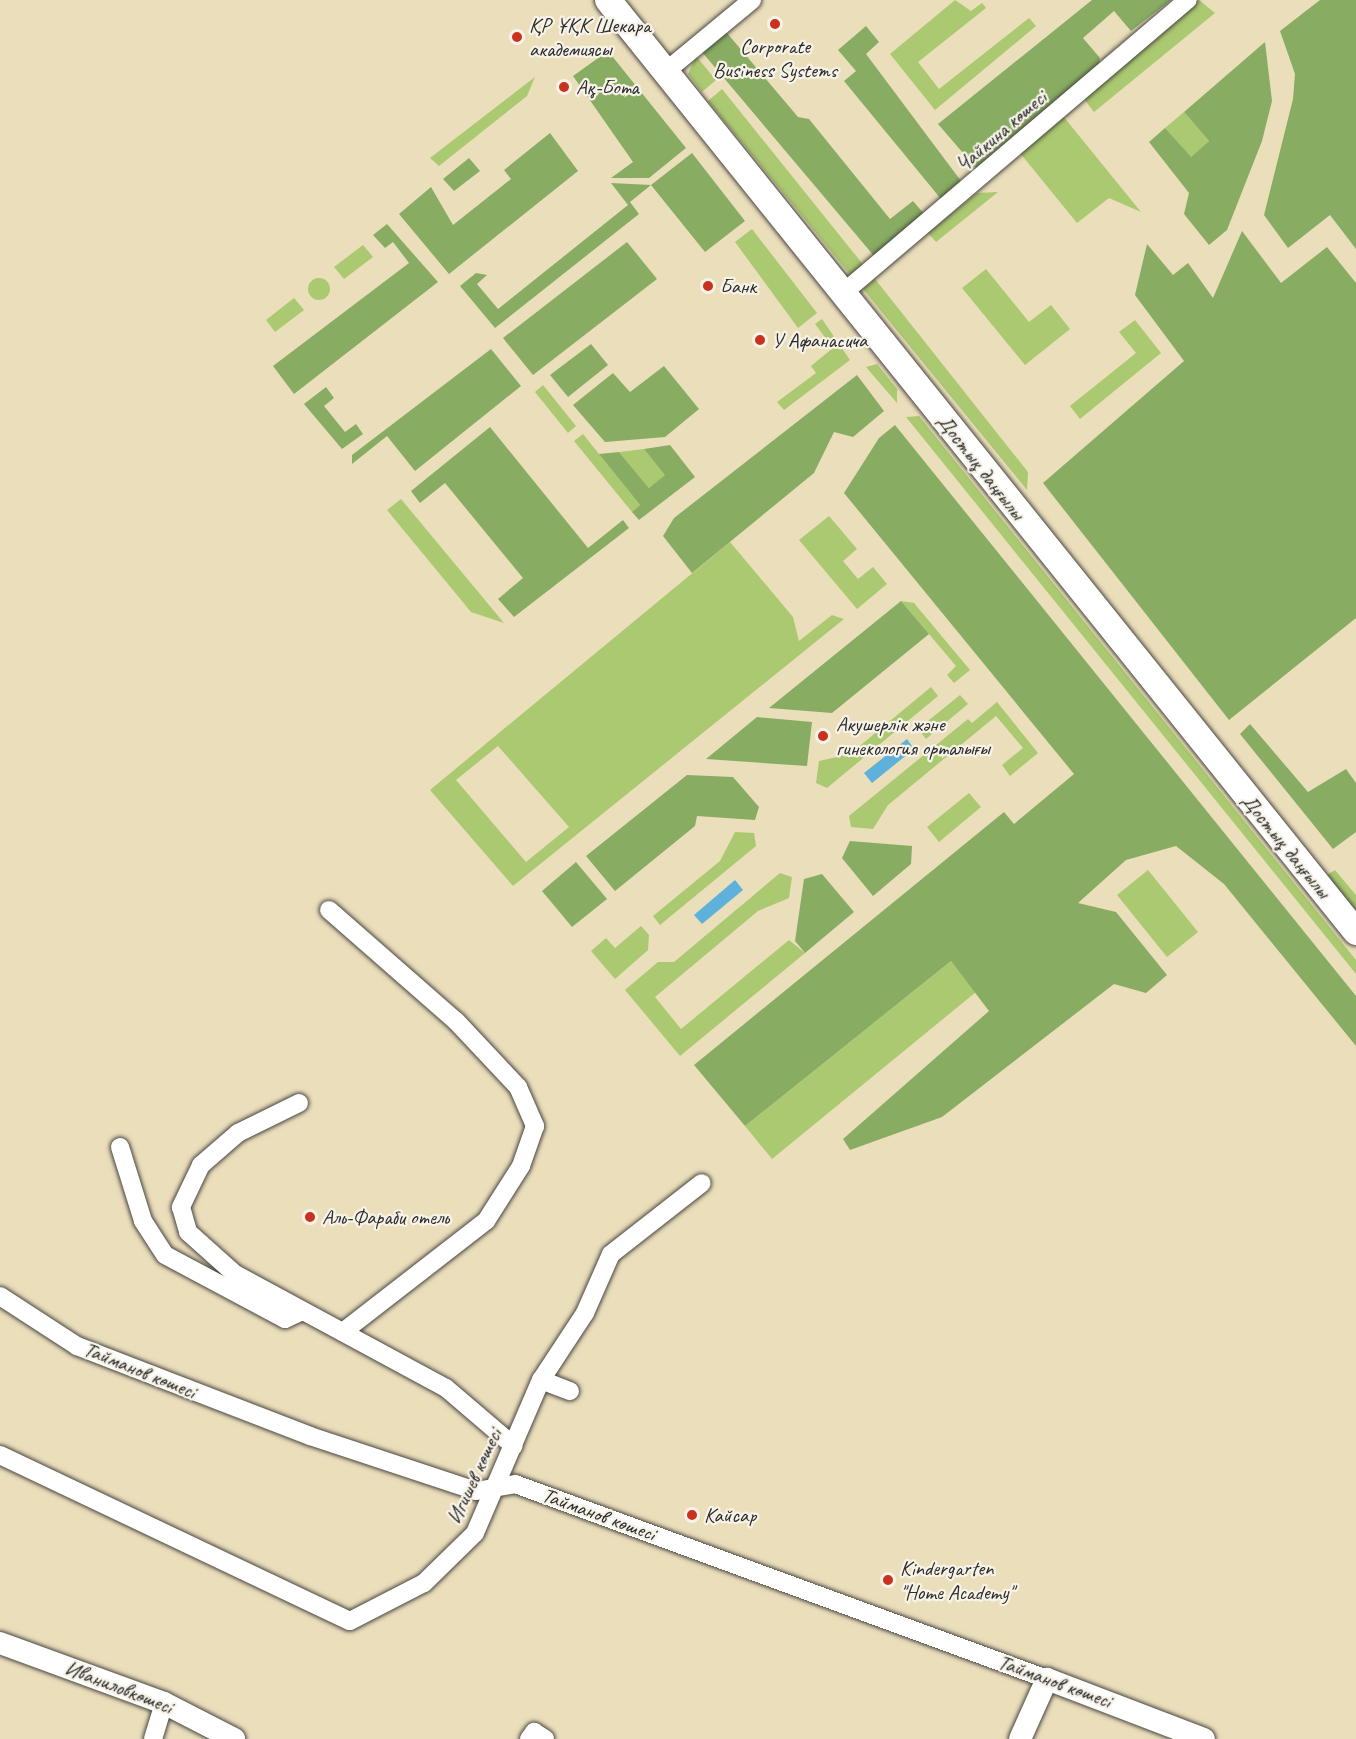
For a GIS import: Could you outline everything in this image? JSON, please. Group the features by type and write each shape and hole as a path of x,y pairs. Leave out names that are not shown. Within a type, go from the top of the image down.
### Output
{"main road":[{"name":"Достық даңғылы","path":"608,0 1356,932"}],"street":[{"path":"665,72 752,0"},
{"name":"Чайкина көшесі","path":"842,294 1188,0"},
{"path":"329,910 456,1020 518,1087 535,1126 521,1166 486,1221 343,1332"},
{"path":"299,1103 217,1148 201,1165 181,1207 181,1219 207,1254 300,1312 343,1332 446,1388 514,1446"},
{"path":"120,1147 148,1234 165,1255 285,1319 300,1312"},
{"name":"Игишев көшесі","path":"0,1455 350,1621 424,1582 452,1560 476,1533 541,1380 585,1313 611,1254 702,1183"},
{"name":"Тайманов көшесі","path":"0,1296 78,1346 220,1402 476,1491 515,1484 1204,1739"},
{"path":"541,1380 570,1391"},
{"name":"Иваниловкөшесі","path":"0,1643 164,1703 234,1739"},
{"path":"1020,1739 1047,1679"},
{"path":"153,1739 164,1703"},
{"path":"529,1739 534,1732 545,1739"}],"green space":[{"path":"955,0 971,11 982,3 986,8 918,62 939,89 1029,18 1036,26 935,110 890,54"},
{"path":"1092,0 1171,0 1131,31 1114,11 1083,38 1100,58 1099,64 976,168 938,124"},
{"path":"1199,0 1215,13 1094,112 1084,99"},
{"path":"1320,0 1356,0 1356,249 1330,215 1288,248 1264,215 1293,99 1295,74 1280,31"},
{"path":"866,26 879,42 866,54 961,181 941,199 844,81 856,71 838,50"},
{"path":"727,33 798,117 809,119 890,219 913,201 925,215 874,256 702,52"},
{"path":"1265,42 1272,101 1262,141 1227,230 1209,245 1184,214 1189,193 1149,142 1165,128 1191,157 1209,141 1184,112"},
{"path":"608,51 686,148 649,178 611,178 633,162 573,76"},
{"path":"696,56 716,80 702,92 688,74"},
{"path":"535,77 527,96 439,166 430,158"},
{"path":"722,89 865,267 853,278 708,101"},
{"path":"1184,112 1209,141 1190,158 1165,128"},
{"path":"1063,116 1141,212 1109,198 1077,223 1020,153"},
{"path":"550,133 578,171 449,274 399,214 431,187 453,225 511,179 504,170"},
{"path":"692,153 745,221 705,252 651,185"},
{"path":"469,158 480,171 454,191 443,179"},
{"path":"611,183 651,185 630,202 639,214 495,328 460,286 476,273 487,275 477,284 498,309 628,205"},
{"path":"998,192 936,242 928,233 977,193"},
{"path":"387,224 438,282 294,394 273,366 409,263 393,242 385,248 373,235"},
{"path":"752,229 817,313 798,328 735,242"},
{"path":"1242,231 1281,283 1327,247 1356,283 1356,618 1229,720 1043,483 1184,361 1135,295 1147,244 1173,275 1188,263 1213,298"},
{"path":"627,242 657,279 533,375 503,338"},
{"path":"363,245 373,257 344,279 334,267"},
{"path":"986,269 1029,322 1051,305 1070,329 1025,365 962,288"},
{"path":"319,278 327,281 330,289 327,297 319,300 311,297 308,289 311,281"},
{"path":"875,279 1028,472 1027,490 863,289"},
{"path":"294,298 304,310 275,332 266,320"},
{"path":"822,319 850,360 784,410 777,402 816,373 811,366 833,348 815,324"},
{"path":"1135,320 1161,353 1080,419 1070,406 1136,353 1119,332"},
{"path":"591,344 608,365 568,397 550,375"},
{"path":"491,349 521,386 415,471 387,436 352,464 352,455"},
{"path":"877,364 897,389 897,403 866,367"},
{"path":"664,366 699,409 665,437 605,442 573,405 613,373 630,392"},
{"path":"857,375 884,411 853,437 834,432 814,473 692,573 663,536 674,518"},
{"path":"543,385 576,426 568,433 535,392"},
{"path":"326,387 334,398 324,406 345,432 356,424 363,434 342,449 304,404"},
{"path":"919,416 1356,960 1356,974 906,417"},
{"path":"895,425 1356,996 1356,1046 1224,884 1176,846 1126,860 1078,903 1116,912 1167,975 1146,993 1114,984 942,1117 850,1150 843,1139 989,1011 951,961 745,1126 694,1065 1004,812 1014,824 1074,774 844,493 879,438"},
{"path":"490,427 588,548 623,520 629,528 514,617 498,599 523,578 445,483 420,503 411,491"},
{"path":"583,434 640,505 632,512 574,441"},
{"path":"670,445 695,477 639,520 632,512 640,505 599,454 619,452 649,488 665,475 644,449"},
{"path":"644,449 666,475 649,488 619,452"},
{"path":"401,499 504,623 471,612 387,510"},
{"path":"829,516 857,549 843,561 858,579 873,567 887,584 857,609 799,540"},
{"path":"730,542 793,617 799,641 832,615 844,619 513,886 430,790","holes":["498,746 569,827 526,862 456,780"]},
{"path":"901,601 914,603 970,670 954,683 947,675 956,666"},
{"path":"901,601 929,634 832,713 769,708"},
{"path":"931,687 938,696 827,788 816,783 819,761 850,754"},
{"path":"960,695 968,704 926,739 918,729"},
{"path":"997,702 1038,753 1010,776 1002,765 1023,748 996,716 888,805 873,829 851,827 849,816 968,719 972,723"},
{"path":"757,717 812,722 807,766 706,759"},
{"path":"1250,724 1308,792 1346,769 1356,783 1356,832 1333,849 1240,734"},
{"path":"687,775 733,777 759,807 755,820 697,816 695,826 615,891 586,856"},
{"path":"969,793 981,807 939,842 927,827"},
{"path":"735,832 754,833 756,846 660,925 653,916 720,861"},
{"path":"850,841 912,846 911,864 873,896 842,858"},
{"path":"576,862 607,899 572,927 542,891"},
{"path":"1148,870 1198,932 1167,957 1117,895"},
{"path":"1335,870 1356,895 1356,910 1327,875"},
{"path":"780,873 792,877 789,898 758,911 655,997 681,1029 789,940 805,953 680,1056 625,990 658,962 674,962"},
{"path":"822,874 854,912 805,953 795,941 804,879"},
{"path":"641,926 649,935 648,950 615,979 591,951 606,938 615,948"},
{"path":"951,961 976,992 772,1159 745,1126"}],"water":[{"path":"907,739 914,749 872,783 864,773"},
{"path":"735,880 743,890 702,924 694,915"}],"place":[{"name":"Corporate Business Systems","path":"775,24"},
{"name":"ҚР ҰҚК Шекара академиясы","path":"517,37"},
{"name":"Ақ-Бота","path":"564,87"},
{"name":"Банк","path":"708,286"},
{"name":"У Афанасича","path":"760,340"},
{"name":"Акушерлік және гинекология орталығы","path":"823,736"},
{"name":"Аль-Фараби отель","path":"310,1217"},
{"name":"Кайсар","path":"692,1515"},
{"name":"Kindergarten \"Home Academy\"","path":"888,1580"}]}
